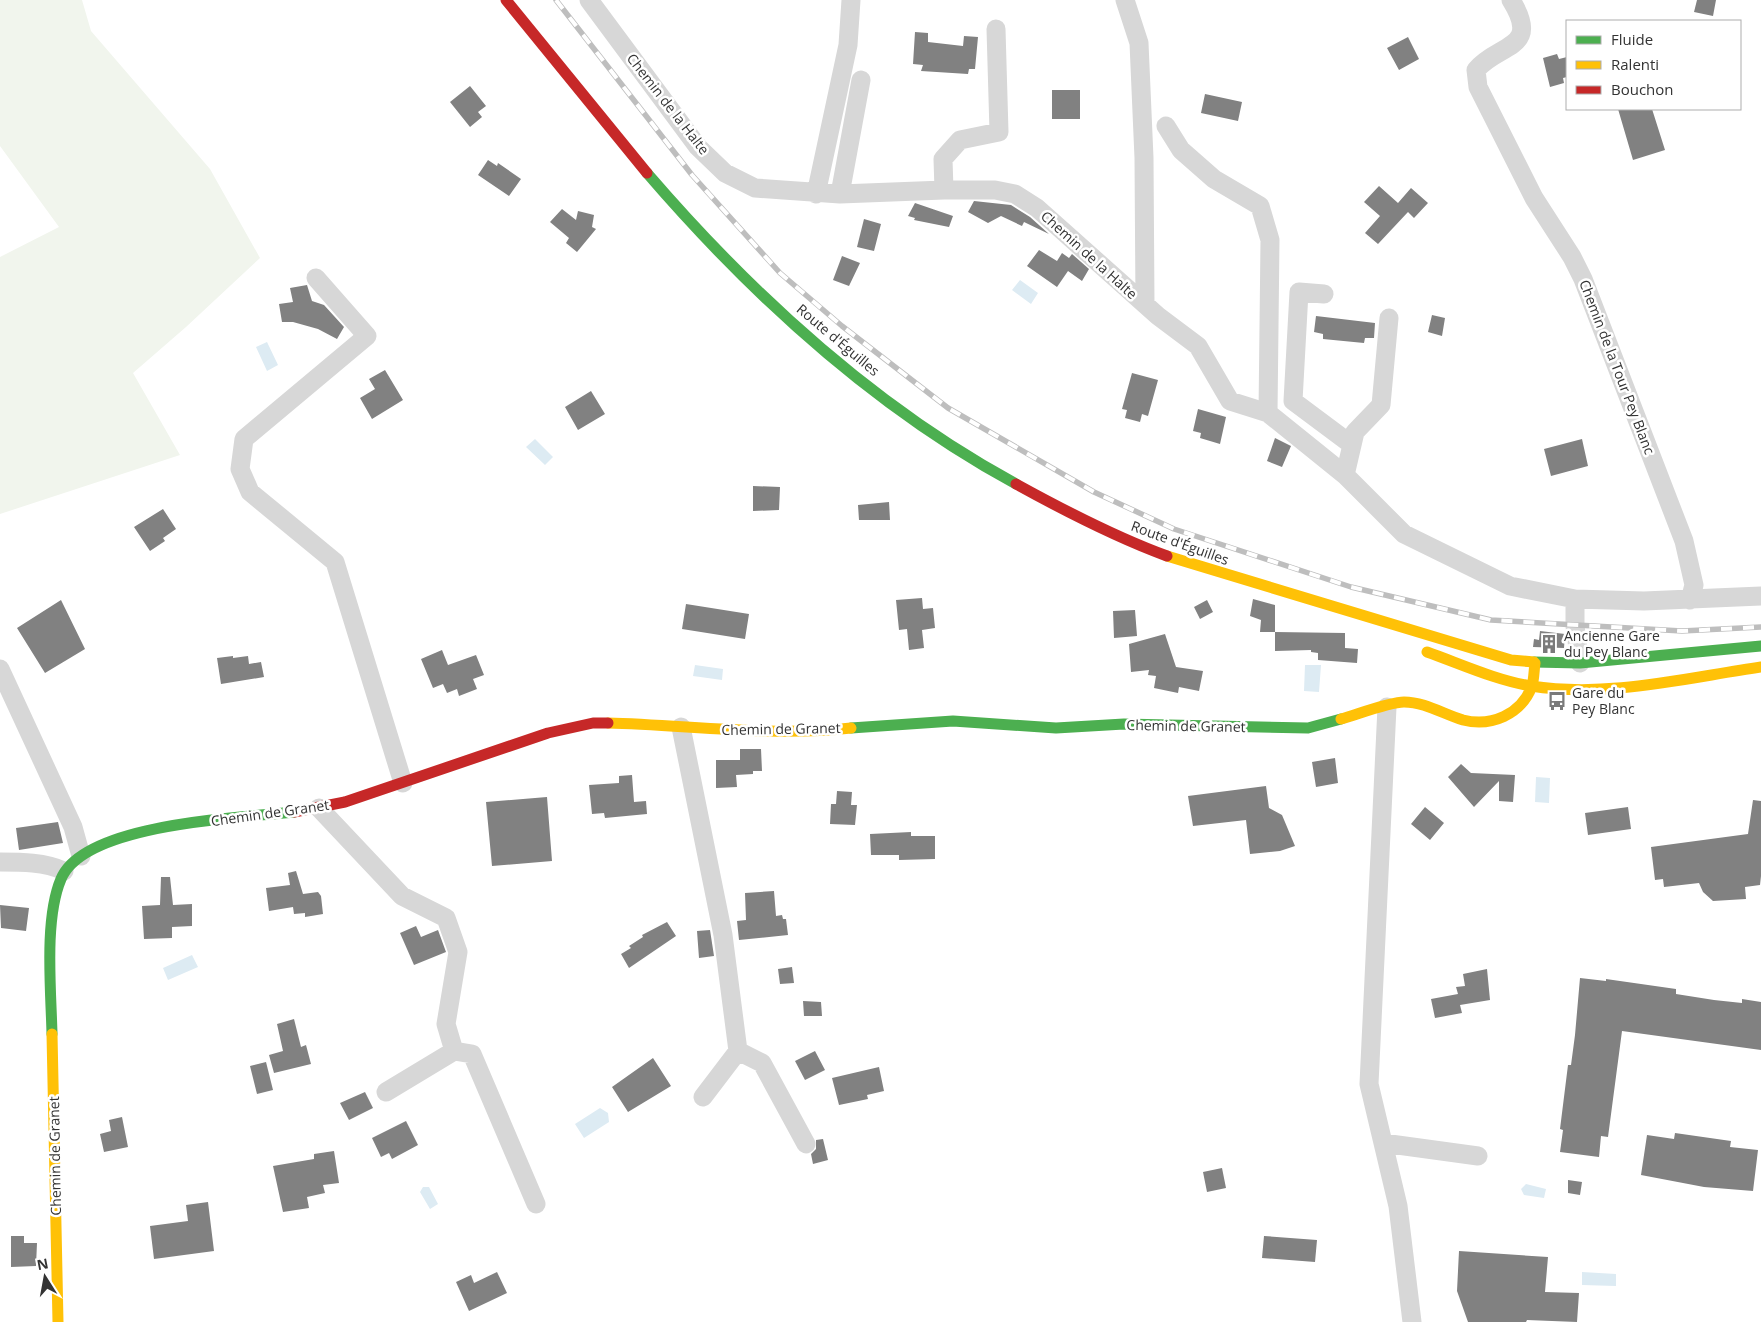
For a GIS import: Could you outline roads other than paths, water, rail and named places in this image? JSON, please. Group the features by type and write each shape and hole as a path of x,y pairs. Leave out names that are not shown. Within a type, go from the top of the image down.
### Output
{"street":[{"name":"Route d'Éguilles","path":"506,0 688,220 778,310 883,396 975,460 1021,486 1125,539 1186,564 1243,582 1343,608 1511,660 1535,663 1580,663 1761,646"},
{"name":"Chemin de la Halte","path":"589,0 698,147 725,173 755,188 816,194 944,190 995,190 1015,194 1037,208 1145,304 1198,346 1230,401 1268,413 1345,475 1404,534 1510,586 1574,599"},
{"path":"816,194 848,45 852,0"},
{"path":"1125,0 1139,43 1144,158 1145,304"},
{"name":"Chemin de la Tour Pey Blanc","path":"1510,0 1516,9 1520,35 1516,44 1484,61 1476,70 1478,87 1534,198 1583,279 1684,541 1694,585 1690,600"},
{"path":"944,190 943,159 960,140 999,132 996,29"},
{"path":"840,194 861,80"},
{"path":"1166,126 1181,150 1214,179 1260,206 1270,240 1268,413"},
{"path":"316,278 367,336 244,439 240,469 250,492 335,562 403,783"},
{"path":"1324,294 1299,292 1293,401 1352,445"},
{"path":"1345,475 1355,432 1381,404 1389,318"},
{"name":"Route d'Éguilles","path":"1243,582 1347,623"},
{"path":"1586,691 1575,626 1574,599 1644,602 1761,596"},
{"path":"1419,649 1511,682 1586,691 1626,689 1761,667"},
{"path":"1532,686 1535,663"},
{"path":"0,669 73,827 80,856"},
{"name":"Chemin de Granet","path":"58,1322 50,961 57,893 64,871 80,856 95,847 138,833 228,819 319,808 345,802 548,733 593,724 681,727 708,730 821,731 884,724 953,722 1056,728 1124,724 1308,728 1403,702 1417,703 1464,720 1495,721 1513,712 1532,686"},
{"path":"1387,706 1369,1084 1398,1206 1412,1322"},
{"path":"681,727 723,935 738,1051 703,1098"},
{"path":"319,808 402,896 446,918 458,952 446,1024 454,1051"},
{"path":"0,862 26,862 56,867 64,871"},
{"path":"386,1092 454,1051 472,1054 536,1204"},
{"path":"738,1051 762,1063 806,1144"},
{"path":"1383,1143 1478,1156"}],"railway":[{"path":"556,0 692,175 780,273 842,326 948,408 1094,492 1174,529 1351,587 1491,620 1682,631 1761,627"}],"place":[{"name":"Ancienne Gare du Pey Blanc","path":"1549,644"},
{"name":"Gare du Pey Blanc","path":"1557,701"}]}
